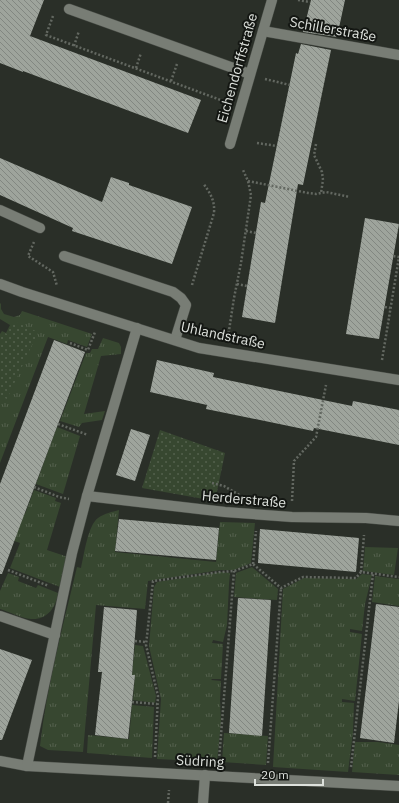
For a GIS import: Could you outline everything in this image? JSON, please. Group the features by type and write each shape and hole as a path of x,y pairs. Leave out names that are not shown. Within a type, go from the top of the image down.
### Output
{"street":[{"name":"Eichendorffstraße","path":"230,144 272,0"},
{"path":"69,10 250,74"},
{"name":"Schillerstraße","path":"263,31 399,55"},
{"path":"0,210 40,228"},
{"path":"64,256 173,292 181,298 186,305 175,340"},
{"name":"Uhlandstraße","path":"0,284 199,348 399,380"},
{"path":"27,766 72,553 86,500 137,328"},
{"name":"Herderstraße","path":"86,500 257,515 366,518 399,522"},
{"path":"0,616 55,635"},
{"name":"Südring","path":"0,761 27,766 399,786"},
{"path":"203,803 205,775"}],"path":[{"path":"298,0 310,2"},
{"path":"55,11 46,35 226,102"},
{"path":"264,79 290,85"},
{"path":"257,143 277,146"},
{"path":"316,144 314,155 322,172 323,180 321,193"},
{"path":"228,337 251,195 248,181 243,170"},
{"path":"248,181 308,193 316,194 326,192 350,197"},
{"path":"186,305 214,213 211,193 203,183"},
{"path":"40,228 28,256 53,272 58,290"},
{"path":"246,231 256,233"},
{"path":"382,363 399,257 393,256"},
{"path":"237,284 247,286"},
{"path":"385,307 390,308"},
{"path":"70,343 88,350 100,317"},
{"path":"292,517 294,461 316,437 329,369"},
{"path":"58,424 104,439"},
{"path":"34,487 59,497 86,500"},
{"path":"253,564 257,515"},
{"path":"281,588 303,577 356,578 361,572 366,518"},
{"path":"154,772 158,696 146,645 153,581 234,571 253,564"},
{"path":"253,564 281,588"},
{"path":"8,570 64,592"},
{"path":"218,776 234,571"},
{"path":"361,572 399,577"},
{"path":"350,783 373,574"},
{"path":"266,778 281,588"},
{"path":"135,641 146,642"},
{"path":"132,702 157,704"}],"green space":[{"path":"0,303 4,314 14,317 20,315 22,311 92,334 87,347 68,340 67,344 48,337 0,463 0,334 2,331 6,333 10,325 0,319"},
{"path":"13,321 38,332 7,399 0,396 0,338 3,332 7,334"},
{"path":"103,338 119,343 121,347 121,354 101,356 84,414 105,411 102,420 82,423 79,427 60,421 86,353 90,353 92,349 98,349"},
{"path":"57,427 80,436 63,494 36,484"},
{"path":"160,430 225,453 215,501 142,488"},
{"path":"34,490 56,498 55,501 61,503 47,550 68,557 60,587 10,568 20,543 0,536 0,505 25,514"},
{"path":"119,510 115,552 216,562 220,522 255,523 251,563 234,570 221,570 148,581 145,609 96,605 83,752 48,750 40,746 43,723 56,656 77,567 81,568 89,533 95,522 103,515"},
{"path":"365,547 398,548 394,575 363,571"},
{"path":"252,567 278,589 277,600 234,597 236,573"},
{"path":"221,572 230,573 227,625 223,642 213,640 212,643 223,644 221,679 211,680 221,681 221,722 217,762 157,759 161,699 149,646 154,587 157,582"},
{"path":"8,573 19,577 18,581 36,588 38,585 58,593 55,604 50,612 37,619 31,619 0,609 0,591"},
{"path":"362,574 372,575 365,604 362,631 350,629 350,632 362,634 355,701 342,699 342,702 354,703 353,732 348,772 273,767 283,589 304,578 356,579"},
{"path":"375,576 399,579 399,606 372,602"},
{"path":"135,645 143,646 156,696 155,703 133,700 135,675 132,675"},
{"path":"132,705 154,707 152,758 87,753 88,735 129,739"},
{"path":"224,733 268,736 266,765 222,762"},
{"path":"355,742 378,742 399,745 399,775 352,772"}],"building":[{"path":"0,0 44,0 30,36 201,100 188,133 0,63"},
{"path":"311,0 345,0 337,37 303,32"},
{"path":"301,44 331,50 303,185 298,184 275,323 242,317 261,202 265,203 296,53 298,54"},
{"path":"0,158 102,202 111,177 129,183 129,185 192,207 172,264 72,231 73,228 0,195"},
{"path":"365,218 399,224 379,339 346,334"},
{"path":"54,340 85,352 2,574 0,574 0,484"},
{"path":"157,360 214,373 213,377 352,406 353,401 399,410 399,445 314,428 313,431 206,409 207,405 150,392"},
{"path":"131,429 150,435 135,481 116,475"},
{"path":"119,519 219,528 216,560 115,551"},
{"path":"260,529 359,538 356,572 258,563"},
{"path":"238,598 271,600 262,736 229,733"},
{"path":"376,604 399,607 399,701 394,743 360,738"},
{"path":"104,607 137,610 132,675 135,675 128,739 95,735 102,672 98,672"},
{"path":"0,649 32,660 2,740 0,740"}]}
